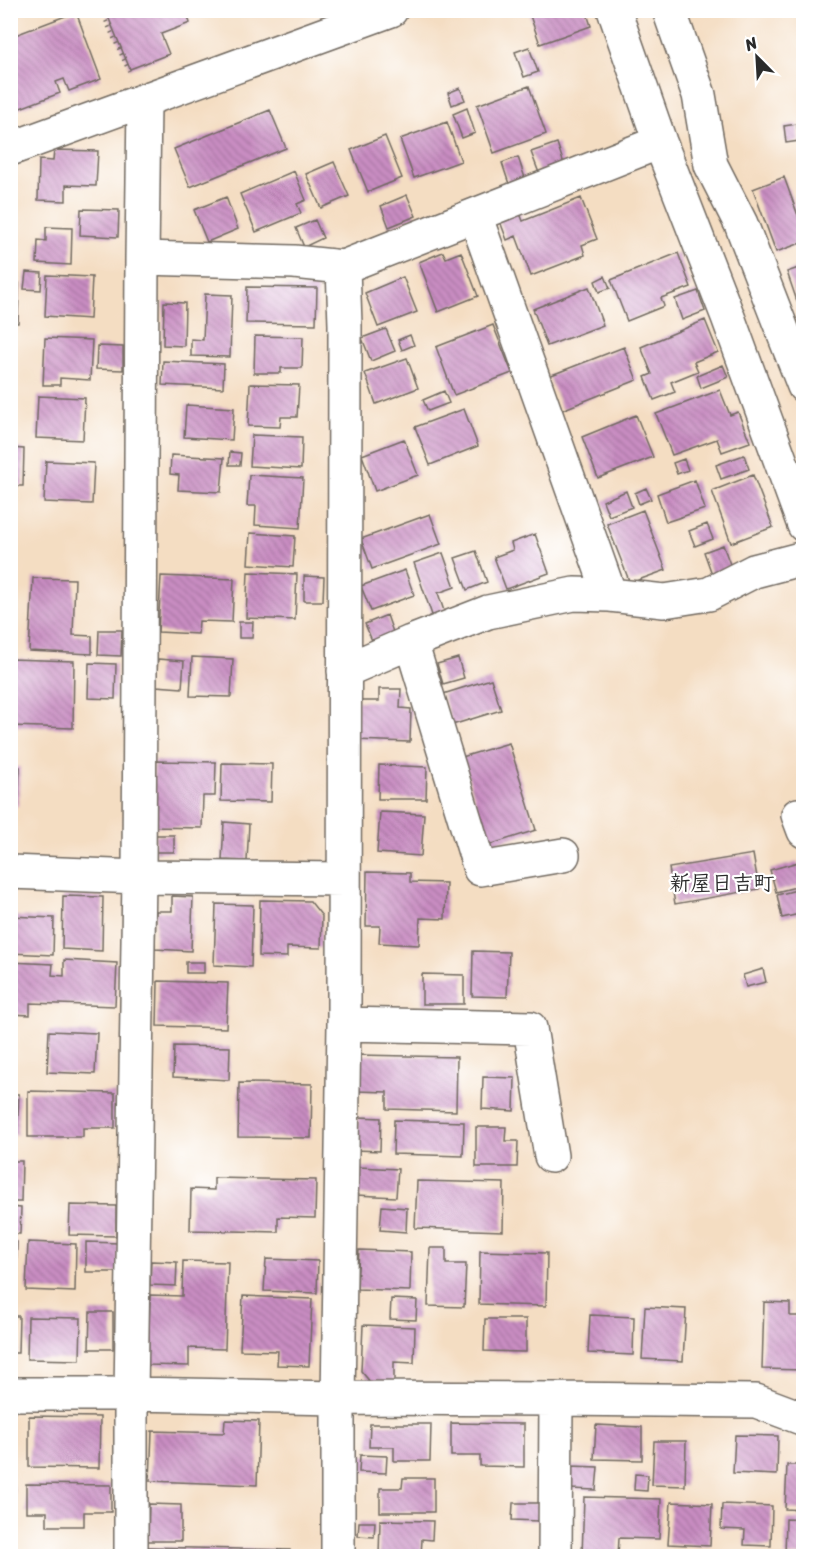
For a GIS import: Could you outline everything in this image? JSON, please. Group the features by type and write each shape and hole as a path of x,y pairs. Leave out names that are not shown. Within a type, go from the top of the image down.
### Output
{"street":[{"path":"614,10 660,142 728,317 804,525"},
{"path":"669,10 699,94 711,165 741,224 804,386"},
{"path":"10,149 144,102 374,13"},
{"path":"131,1557 131,1394 139,877 144,102"},
{"path":"142,258 294,262 343,267 660,142"},
{"path":"475,215 610,595"},
{"path":"338,1557 344,1024 345,325 343,267"},
{"path":"344,671 488,612 574,594 664,601 709,594 754,571 804,558"},
{"path":"411,642 480,869 563,855"},
{"path":"10,872 139,877 344,879"},
{"path":"344,1024 530,1028 551,1156"},
{"path":"10,1394 756,1401 804,1419"},
{"path":"555,1557 556,1399"}],"path":[{"path":"101,10 144,102"}],"building":[{"path":"115,10 186,10 190,23 161,34 169,54 130,69 107,14"},
{"path":"528,10 586,10 591,26 540,44"},
{"path":"76,12 101,79 69,91 64,79 56,82 60,93 10,112 10,37"},
{"path":"529,47 538,72 524,77 515,52"},
{"path":"529,86 546,134 494,153 477,105"},
{"path":"460,88 465,100 452,105 448,93"},
{"path":"467,108 475,133 462,138 453,114"},
{"path":"270,110 286,148 190,187 174,149"},
{"path":"447,122 461,161 414,178 400,139"},
{"path":"797,124 799,141 786,143 784,126"},
{"path":"385,136 402,178 368,192 351,150"},
{"path":"557,143 564,164 539,173 531,152"},
{"path":"54,150 98,151 96,186 66,185 66,201 38,200 39,160 53,161"},
{"path":"518,157 525,178 509,184 502,163"},
{"path":"334,162 349,196 321,208 306,174"},
{"path":"294,171 306,200 297,204 301,213 256,232 240,194"},
{"path":"784,177 804,232 804,242 776,252 753,189"},
{"path":"407,195 416,216 389,227 381,206"},
{"path":"226,197 238,229 207,242 194,210"},
{"path":"581,198 597,239 582,245 585,255 531,276 516,236 507,240 498,216 518,208 523,221"},
{"path":"81,209 119,210 118,237 80,235"},
{"path":"315,220 323,238 304,247 296,228"},
{"path":"46,227 72,228 71,265 37,263 38,240 46,241"},
{"path":"443,252 446,258 461,252 478,296 438,312 419,262"},
{"path":"678,253 691,287 661,298 664,306 627,321 611,280"},
{"path":"804,266 804,306 799,307 787,272"},
{"path":"26,272 42,273 41,290 24,289"},
{"path":"47,275 92,277 90,319 45,316"},
{"path":"605,276 610,288 599,292 595,281"},
{"path":"403,277 417,312 378,327 365,293"},
{"path":"10,283 19,283 18,323 10,323"},
{"path":"247,287 317,288 316,324 246,323"},
{"path":"589,287 603,325 547,346 533,309"},
{"path":"698,291 705,311 682,320 675,299"},
{"path":"205,294 232,295 230,357 191,356 191,339 203,340"},
{"path":"164,302 185,303 184,346 163,345"},
{"path":"705,320 718,352 694,362 698,371 671,382 675,392 654,400 645,377 652,374 641,347"},
{"path":"493,325 512,373 454,395 436,347"},
{"path":"386,329 395,351 371,361 362,338"},
{"path":"410,335 414,345 402,350 398,340"},
{"path":"255,336 303,337 302,368 281,368 281,373 254,373"},
{"path":"45,338 92,340 90,380 60,378 60,385 43,385"},
{"path":"97,346 123,347 123,370 96,369"},
{"path":"624,347 637,380 562,410 549,376"},
{"path":"407,358 418,388 376,404 365,373"},
{"path":"163,361 224,364 223,388 162,385"},
{"path":"723,365 728,377 701,388 697,376"},
{"path":"250,384 299,385 297,417 281,417 280,427 248,426"},
{"path":"720,390 730,415 738,412 750,442 722,452 717,439 672,455 656,414"},
{"path":"444,391 449,403 428,411 423,400"},
{"path":"38,396 85,398 83,440 36,438"},
{"path":"186,405 234,408 232,440 184,437"},
{"path":"464,409 478,446 430,465 415,427"},
{"path":"636,415 653,457 598,478 582,437"},
{"path":"252,435 302,437 301,469 250,466"},
{"path":"404,439 418,475 375,491 362,455"},
{"path":"10,448 24,449 23,486 10,486"},
{"path":"230,452 241,453 240,465 229,465"},
{"path":"171,455 224,458 221,492 178,490 179,475 170,474"},
{"path":"744,455 749,469 721,479 716,465"},
{"path":"684,459 688,470 677,474 673,463"},
{"path":"46,461 94,463 92,504 44,502"},
{"path":"249,475 303,478 300,528 255,525 256,506 247,506"},
{"path":"753,475 773,527 731,543 712,491"},
{"path":"695,480 705,509 666,522 657,494"},
{"path":"646,488 651,499 639,504 635,493"},
{"path":"626,491 632,507 609,516 603,501"},
{"path":"10,502 14,503 12,535 10,535"},
{"path":"643,510 666,570 630,583 607,524"},
{"path":"430,514 441,544 372,569 361,539"},
{"path":"707,524 713,539 695,546 689,531"},
{"path":"250,533 295,536 293,567 248,564"},
{"path":"535,534 549,573 506,589 494,557 513,550 511,543"},
{"path":"723,545 731,567 712,574 704,552"},
{"path":"476,551 487,582 467,590 455,558"},
{"path":"443,553 455,587 438,593 445,614 433,618 414,563"},
{"path":"405,570 414,595 371,611 361,586"},
{"path":"248,572 297,574 295,620 246,618"},
{"path":"161,576 234,579 232,622 199,621 198,634 158,632"},
{"path":"304,576 324,577 323,601 304,601"},
{"path":"33,578 75,579 73,635 92,636 92,654 29,651"},
{"path":"387,615 394,635 373,643 365,624"},
{"path":"239,622 253,622 252,638 239,638"},
{"path":"99,630 122,630 121,656 98,655"},
{"path":"192,657 233,659 231,697 190,696"},
{"path":"458,658 464,678 443,684 437,664"},
{"path":"10,659 74,661 73,728 10,726"},
{"path":"158,659 184,661 182,688 156,686"},
{"path":"89,663 116,664 115,699 88,698"},
{"path":"491,679 501,710 452,725 443,694"},
{"path":"379,689 401,689 400,708 411,709 410,742 355,740 357,701 379,701"},
{"path":"509,743 536,830 489,845 462,757"},
{"path":"154,761 216,762 215,796 203,796 202,828 152,827"},
{"path":"222,763 272,764 271,802 221,801"},
{"path":"379,765 427,767 426,799 378,799"},
{"path":"10,767 20,767 18,806 10,806"},
{"path":"380,812 424,814 421,856 377,853"},
{"path":"224,822 249,824 247,861 222,860"},
{"path":"155,835 174,835 174,852 154,852"},
{"path":"753,854 759,889 675,904 669,868"},
{"path":"798,862 804,885 776,892 770,870"},
{"path":"367,872 410,873 410,882 446,883 445,919 420,918 419,945 379,943 380,926 366,926"},
{"path":"804,888 804,913 782,918 777,895"},
{"path":"63,896 103,897 102,951 62,949"},
{"path":"172,896 193,897 191,951 155,949 156,911 172,911"},
{"path":"260,900 310,901 322,916 321,948 287,947 287,957 259,956"},
{"path":"216,904 253,905 251,967 214,965"},
{"path":"11,916 54,918 53,955 10,953"},
{"path":"473,951 509,952 507,997 472,996"},
{"path":"64,960 117,963 115,1006 30,1003 30,1015 10,1014 10,962 53,964 52,975 64,976"},
{"path":"186,962 204,962 204,973 186,973"},
{"path":"763,969 766,982 746,987 743,975"},
{"path":"422,974 464,975 464,1004 422,1004"},
{"path":"158,981 228,983 226,1028 157,1026"},
{"path":"49,1031 97,1033 95,1074 47,1072"},
{"path":"174,1046 230,1047 229,1080 173,1077"},
{"path":"358,1055 457,1057 456,1111 387,1109 387,1092 357,1091"},
{"path":"483,1077 515,1078 514,1111 482,1109"},
{"path":"239,1083 312,1084 311,1138 238,1137"},
{"path":"28,1091 115,1093 115,1128 83,1128 83,1137 28,1137"},
{"path":"10,1094 19,1094 17,1135 10,1134"},
{"path":"358,1117 381,1118 380,1151 356,1150"},
{"path":"394,1120 464,1122 463,1156 393,1154"},
{"path":"476,1127 506,1127 505,1141 518,1141 517,1167 476,1167"},
{"path":"10,1161 22,1161 21,1202 10,1202"},
{"path":"358,1167 398,1169 396,1197 356,1195"},
{"path":"214,1178 316,1180 315,1218 278,1217 278,1232 190,1230 191,1189 214,1190"},
{"path":"417,1181 504,1183 503,1231 415,1228"},
{"path":"70,1205 116,1206 116,1236 69,1235"},
{"path":"382,1206 407,1208 406,1232 380,1230"},
{"path":"10,1207 21,1208 20,1234 10,1234"},
{"path":"10,1242 17,1242 16,1272 10,1272"},
{"path":"28,1242 76,1244 75,1292 26,1290"},
{"path":"86,1242 119,1243 118,1272 86,1272"},
{"path":"430,1248 446,1248 446,1264 466,1264 464,1307 428,1306"},
{"path":"359,1250 411,1252 410,1291 357,1289"},
{"path":"480,1251 547,1253 546,1306 479,1304"},
{"path":"266,1259 318,1261 317,1293 264,1291"},
{"path":"151,1261 177,1262 176,1286 150,1285"},
{"path":"183,1261 228,1262 225,1349 189,1348 189,1366 148,1365 150,1295 182,1296"},
{"path":"243,1296 312,1299 309,1366 277,1365 278,1351 240,1350"},
{"path":"391,1299 417,1300 416,1320 390,1319"},
{"path":"764,1302 790,1303 790,1316 804,1316 804,1370 762,1369"},
{"path":"645,1307 686,1309 683,1361 642,1359"},
{"path":"90,1312 113,1312 113,1349 89,1349"},
{"path":"590,1315 634,1317 633,1355 588,1353"},
{"path":"10,1316 19,1316 18,1353 10,1353"},
{"path":"28,1317 81,1318 80,1360 27,1359"},
{"path":"485,1319 526,1319 526,1352 484,1351"},
{"path":"363,1325 415,1327 414,1363 394,1362 394,1385 372,1384 361,1371"},
{"path":"29,1416 100,1417 99,1468 29,1467"},
{"path":"225,1420 259,1421 257,1485 150,1481 152,1431 224,1433"},
{"path":"451,1423 524,1424 524,1467 480,1466 480,1456 451,1456"},
{"path":"370,1424 431,1424 430,1461 394,1461 394,1447 369,1447"},
{"path":"596,1425 642,1427 642,1460 594,1459"},
{"path":"735,1435 778,1436 777,1475 733,1473"},
{"path":"654,1441 686,1441 685,1486 652,1485"},
{"path":"360,1455 387,1456 386,1473 359,1472"},
{"path":"787,1465 804,1465 804,1510 785,1509"},
{"path":"571,1466 598,1467 596,1490 570,1489"},
{"path":"635,1474 648,1475 647,1491 634,1490"},
{"path":"403,1478 434,1478 434,1512 380,1512 380,1488 402,1488"},
{"path":"26,1484 111,1485 111,1512 84,1512 84,1526 47,1526 47,1512 26,1512"},
{"path":"10,1486 14,1486 13,1527 10,1527"},
{"path":"584,1497 661,1499 659,1539 619,1538 618,1556 582,1556"},
{"path":"671,1502 712,1504 710,1546 668,1544"},
{"path":"513,1503 539,1503 539,1521 512,1520"},
{"path":"149,1504 181,1505 181,1541 148,1541"},
{"path":"722,1504 772,1506 771,1546 744,1545 745,1530 721,1529"},
{"path":"786,1519 804,1520 804,1556 785,1556"},
{"path":"380,1520 433,1521 432,1540 422,1539 421,1556 379,1556"},
{"path":"359,1522 375,1522 374,1537 358,1536"},
{"path":"147,1547 290,1550 290,1556 147,1556"}],"district":[{"name":"新屋日吉町","path":"722,883"}]}
